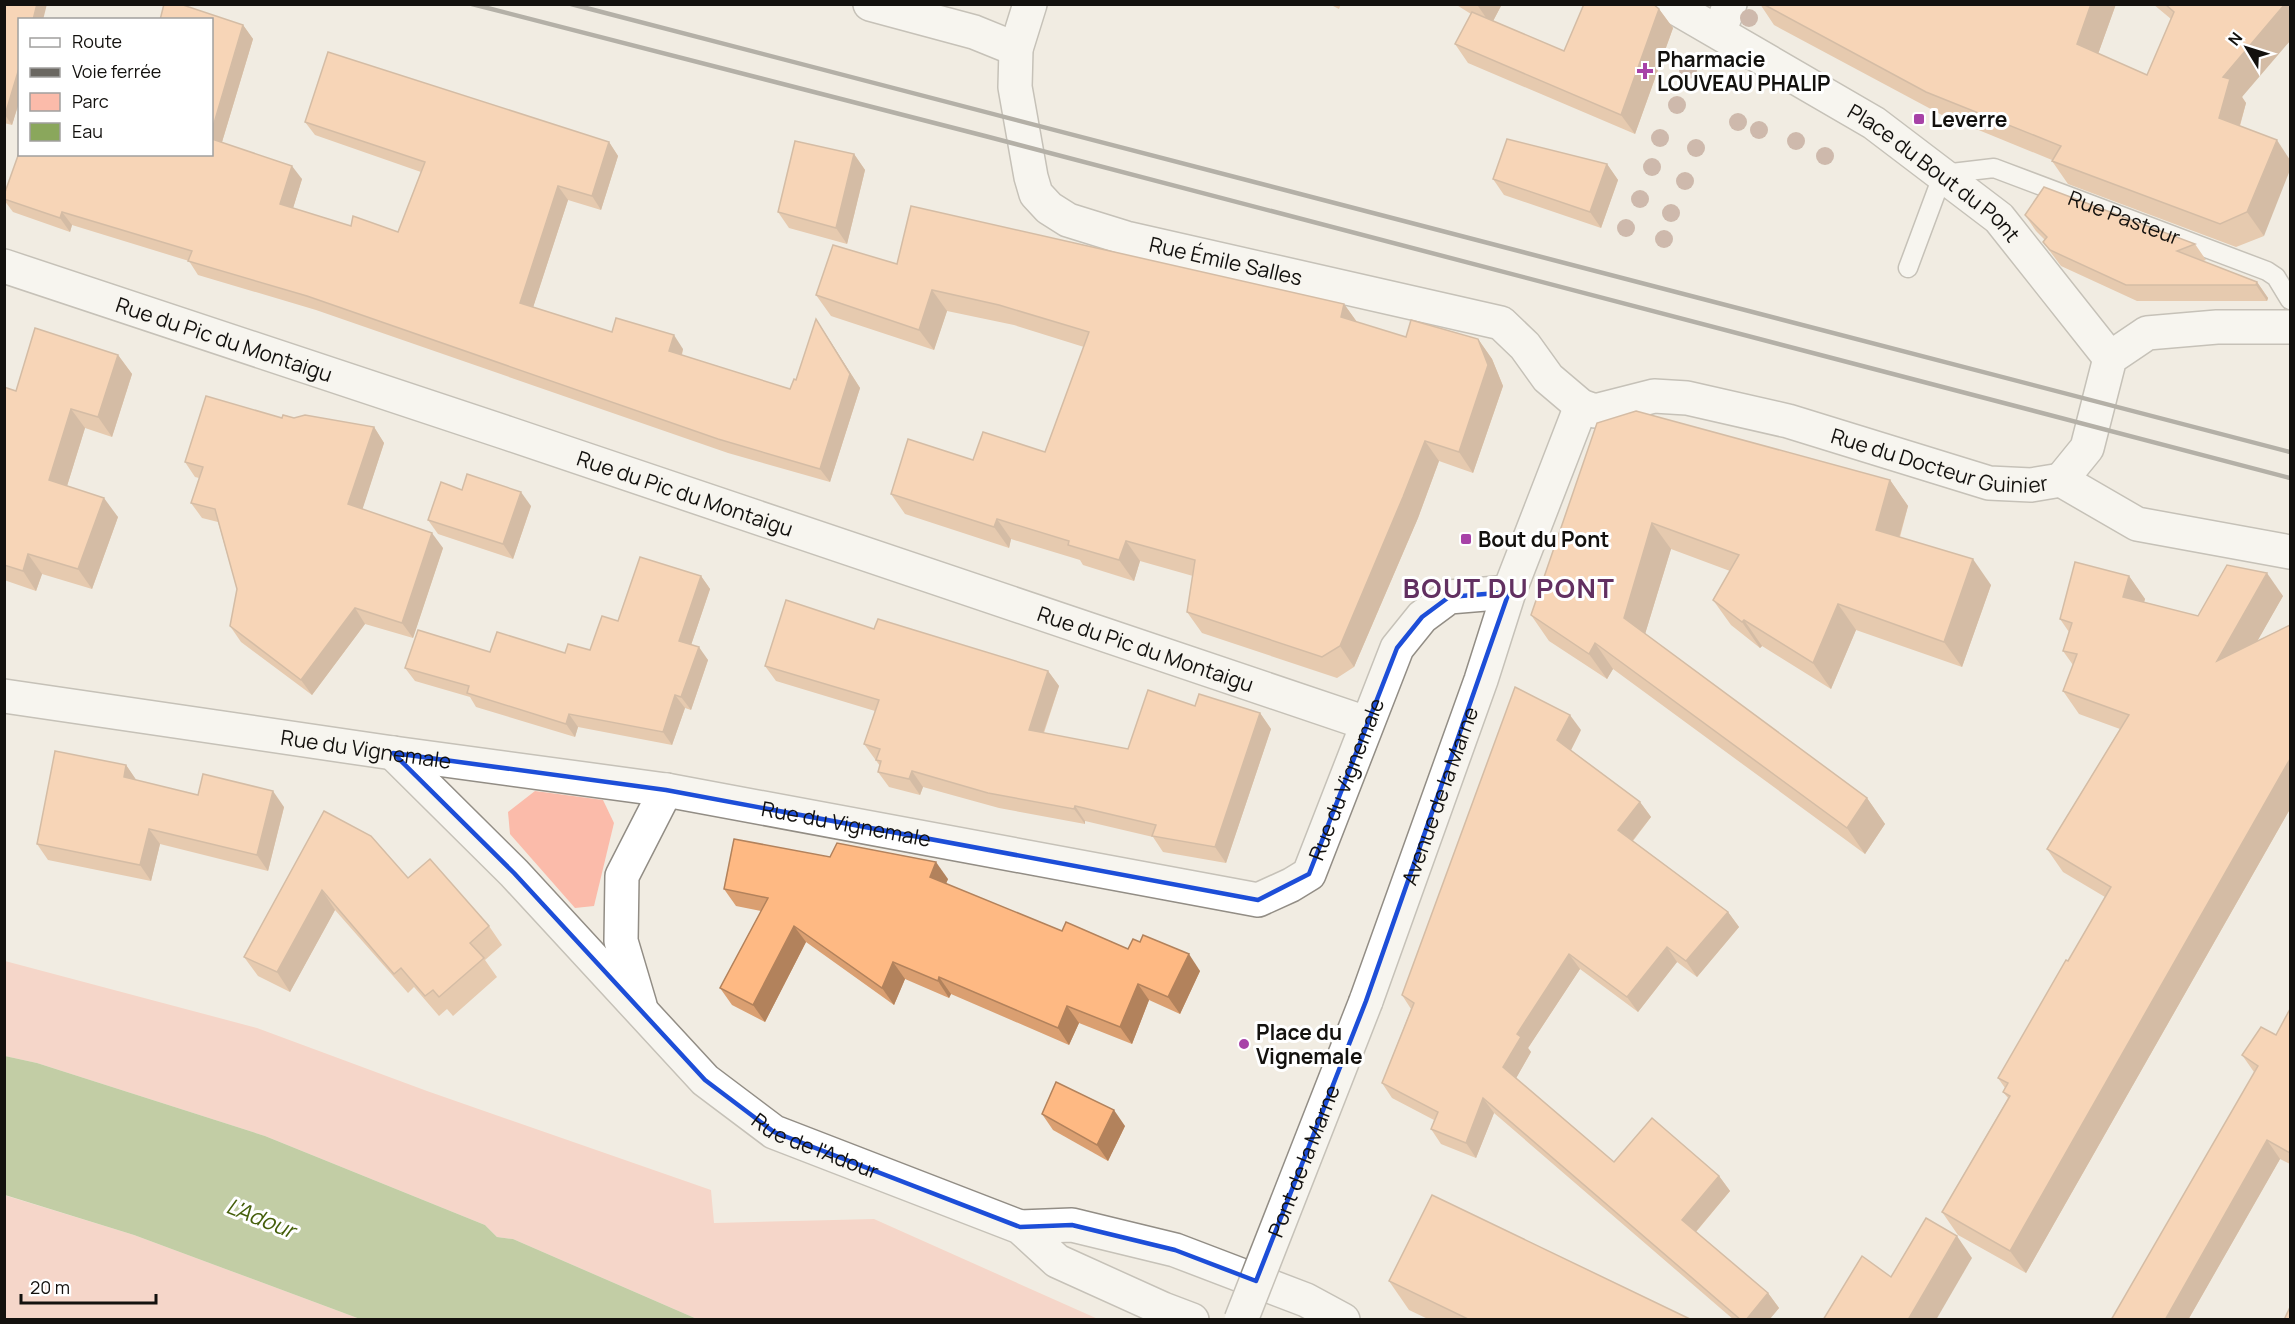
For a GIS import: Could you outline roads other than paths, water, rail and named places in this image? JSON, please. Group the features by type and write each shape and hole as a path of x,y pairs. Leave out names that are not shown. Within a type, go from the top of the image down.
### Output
{"street":[{"path":"870,4 974,32 1016,49"},
{"name":"Rue Émile Salles","path":"1030,4 1016,49 1015,87 1031,177 1036,194 1049,208 1068,220 1126,238 1501,322 1525,346 1548,378 1581,406"},
{"name":"Place du Bout du Pont","path":"1669,4 1724,18 1874,123 1999,219 2108,367"},
{"name":"Rue du Pic du Montaigu","path":"4,266 1366,723"},
{"path":"2061,480 2087,448 2108,367 2147,333 2217,327 2290,327"},
{"name":"Rue du Docteur Guinier","path":"1581,406 1595,411 1654,396 1687,398 1788,421 1989,483 2031,485 2061,480 2137,524 2290,552"},
{"name":"Avenue de la Marne","path":"1366,1001 1481,680 1509,592 1581,406"},
{"name":"Rue du Vignemale","path":"4,696 666,790 1258,900 1309,874 1397,648 1422,617 1449,597 1509,592"},
{"name":"Rue de l'Adour","path":"393,753 514,873 705,1080 774,1132 1020,1227 1057,1261 1192,1320"},
{"name":"Rue de l'Adour","path":"643,1013 621,941 622,876 666,790"},
{"name":"Pont de la Marne","path":"1241,1320 1366,1001"},
{"name":"Rue de l'Adour","path":"1020,1227 1072,1225 1175,1250 1306,1300 1343,1320"}],"lane":[{"name":"Rue Pasteur","path":"1943,174 1994,168 2267,271 2276,277 2290,300"},
{"path":"1908,268 1943,174"}],"water":[{"name":"L'Adour","path":"5,1056 37,1063 265,1136 485,1225 497,1237 513,1239 697,1319 360,1319 134,1235 5,1195"}],"railway":[{"path":"472,4 2290,478"},
{"path":"571,4 2290,452"}],"place":[{"name":"Pharmacie LOUVEAU PHALIP","path":"1645,71"},
{"name":"Leverre","path":"1919,119"},
{"name":"Bout du Pont","path":"1466,539"},
{"name":"Place du Vignemale","path":"1244,1044"}],"district":[{"name":"BOUT DU PONT","path":"1509,587"}]}
